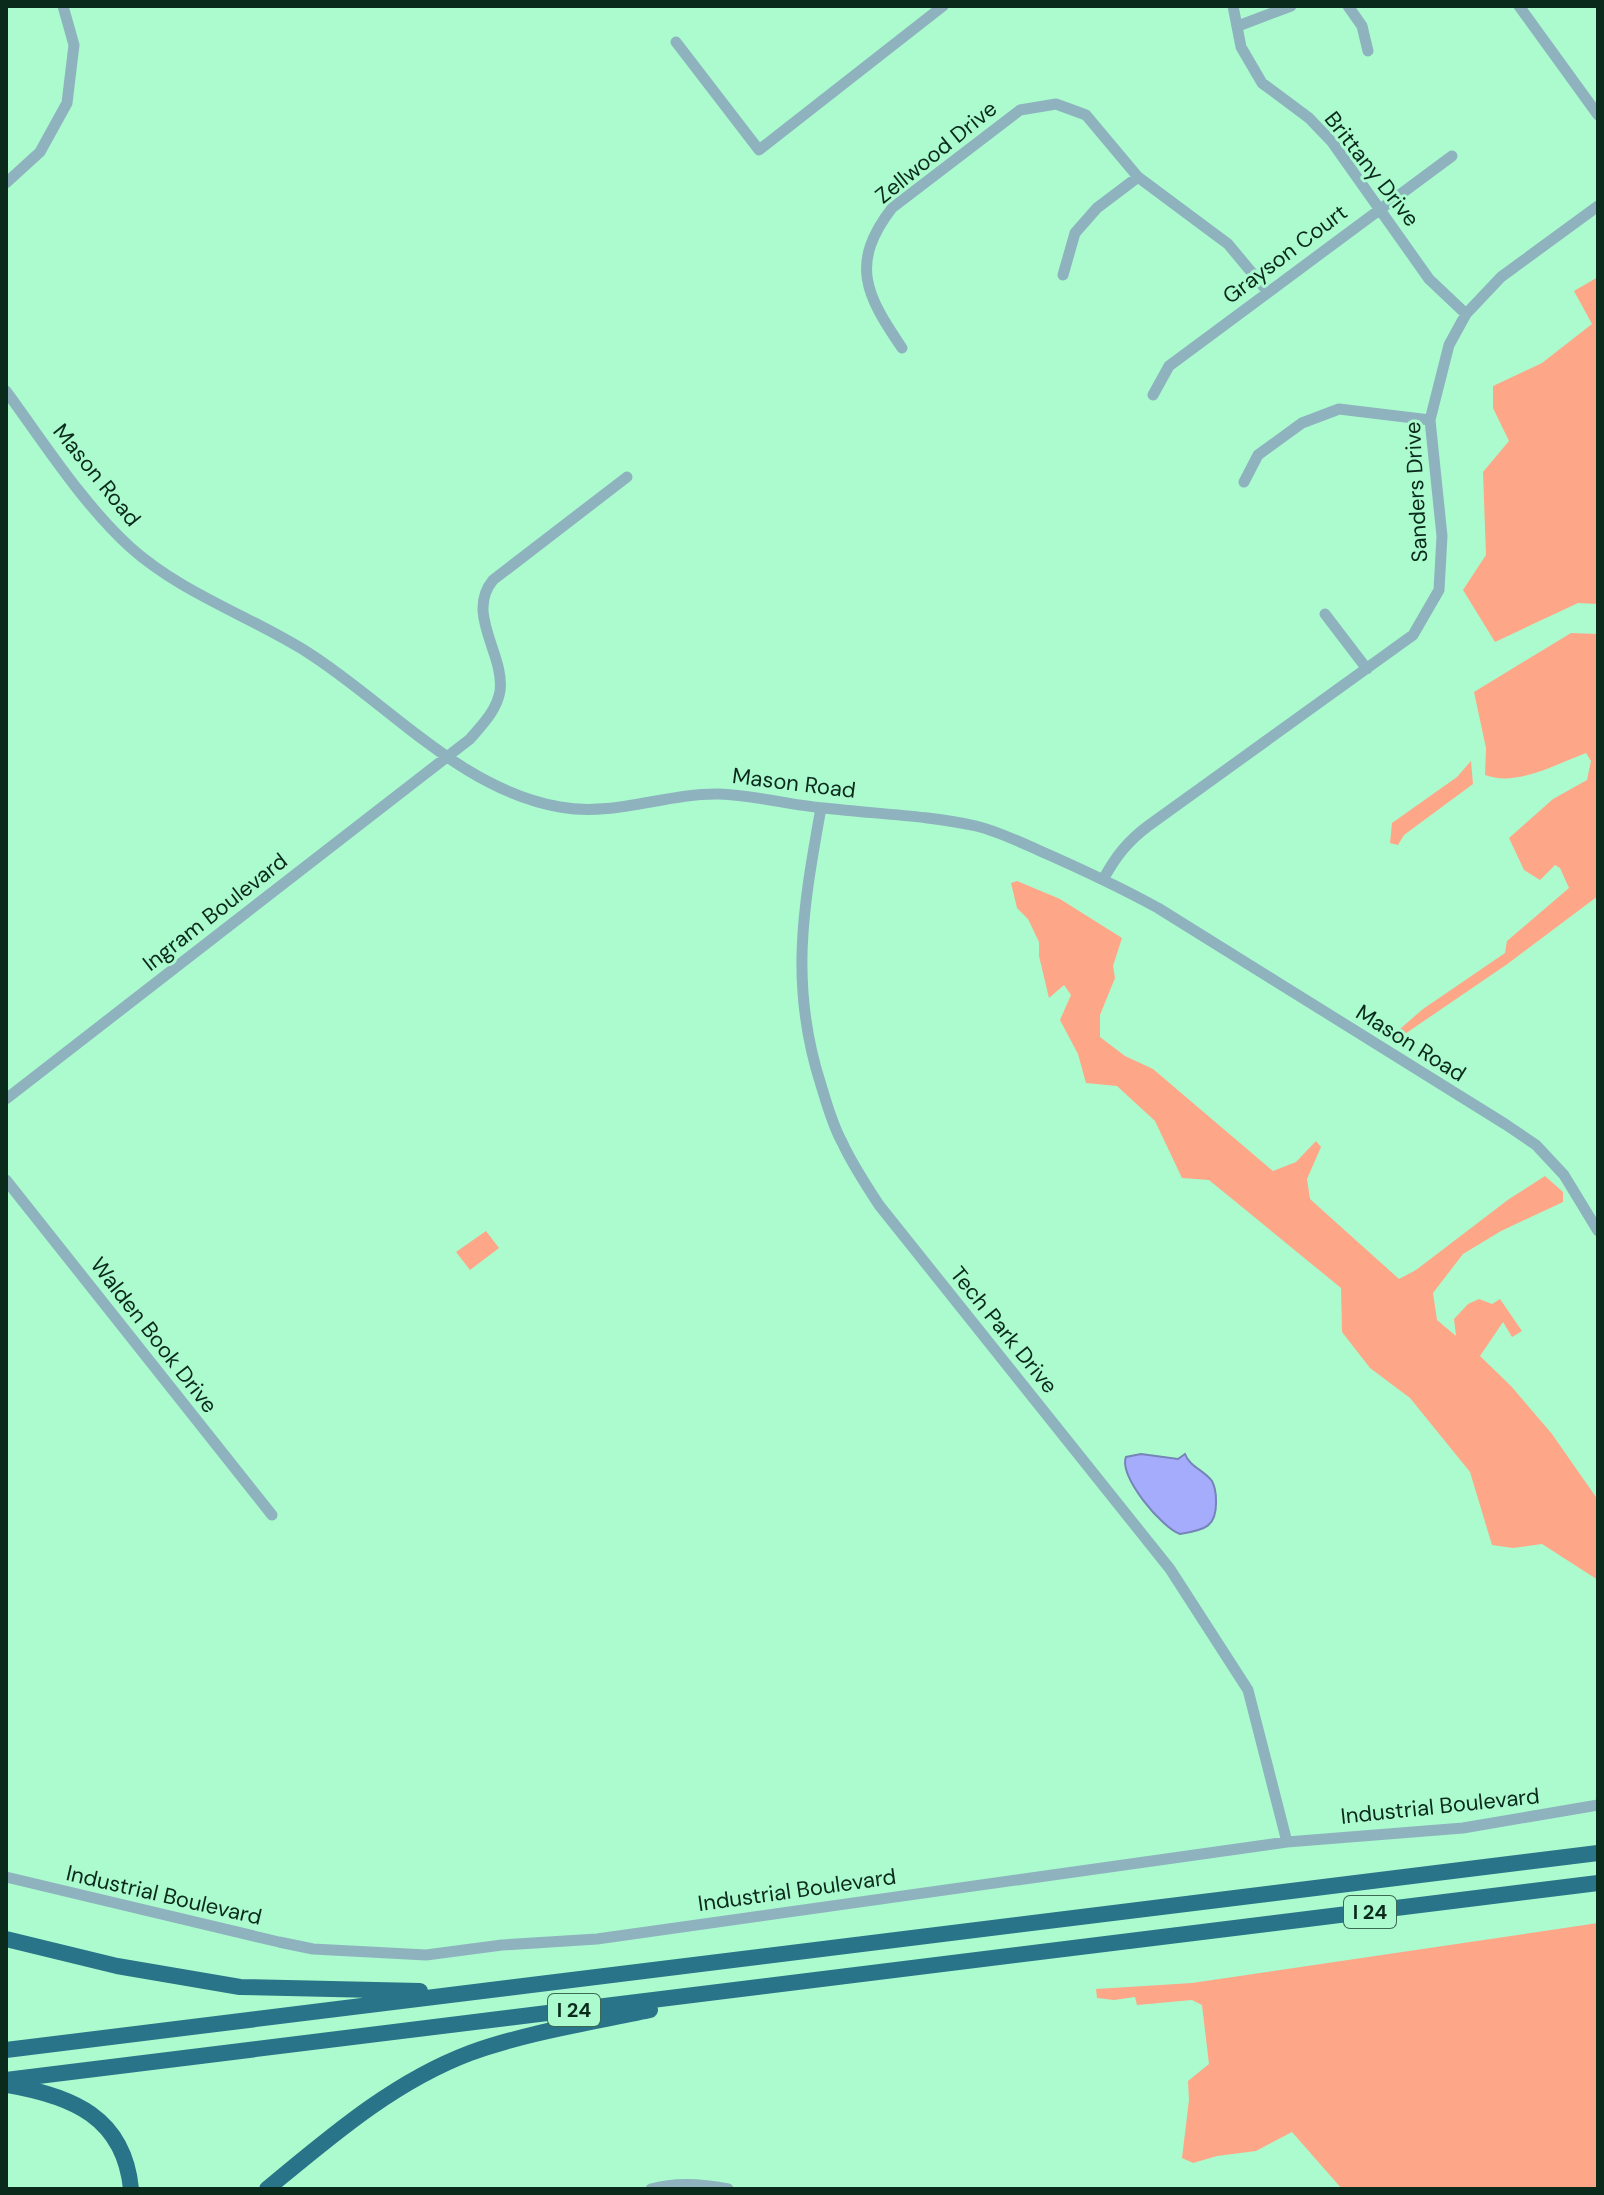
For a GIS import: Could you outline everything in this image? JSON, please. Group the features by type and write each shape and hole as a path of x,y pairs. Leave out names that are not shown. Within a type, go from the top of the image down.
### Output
{"highway":[{"name":"I 24","path":"6,2050 1598,1853"},
{"name":"I 24","path":"6,2082 1598,1883"},
{"path":"6,1939 117,1966 240,1987 477,1992"},
{"path":"267,2189 363,2112 412,2080 470,2053 744,1990"},
{"path":"6,2082 59,2097 88,2110 113,2134 129,2168 131,2189"}],"street":[{"path":"6,183 40,152 67,103 74,45 63,6"},
{"path":"676,42 759,150 943,6"},
{"name":"Brittany Drive","path":"1233,6 1241,47 1262,83 1321,129 1429,279 1466,314"},
{"path":"1238,26 1291,6"},
{"path":"1348,6 1362,26 1368,51"},
{"path":"1519,6 1598,115"},
{"name":"Zellwood Drive","path":"902,348 877,311 869,293 867,261 877,227 892,208 1020,110 1056,104 1086,115 1138,177 1228,244 1268,292"},
{"name":"Grayson Court","path":"1153,395 1169,366 1452,156"},
{"path":"1063,275 1075,233 1097,208 1138,177"},
{"name":"Sanders Drive","path":"1104,878 1122,849 1148,826 1413,635 1439,590 1442,536 1430,420 1449,345 1466,314 1501,277 1598,206"},
{"name":"Mason Road","path":"6,391 93,507 139,555 184,584 306,651 449,757 507,792 561,807 589,810 691,795 719,794 939,819 979,827 1104,878 1536,1145 1564,1175 1598,1231"},
{"path":"1244,482 1258,455 1302,423 1339,409 1430,420"},
{"name":"Ingram Boulevard","path":"6,1099 449,757 484,724 500,690 498,663 483,616 486,588 627,477"},
{"path":"1325,614 1367,669"},
{"name":"Tech Park Drive","path":"821,808 806,891 801,977 806,1031 814,1065 842,1142 879,1205 1164,1561 1219,1644 1248,1690 1287,1842"},
{"name":"Walden Book Drive","path":"6,1180 272,1515"},
{"name":"Industrial Boulevard","path":"6,1877 313,1949 426,1955 502,1945 597,1939 1287,1842 1463,1828 1598,1805"},
{"path":"651,2189 706,2184 728,2189"}],"shaded area":[{"path":"1598,277 1598,604 1578,603 1495,642 1463,590 1486,555 1483,472 1509,441 1493,408 1493,386 1542,363 1592,324 1574,291"},
{"path":"1571,633 1598,634 1598,896 1506,965 1396,1040 1393,1035 1423,1009 1505,953 1507,941 1569,888 1560,868 1555,865 1540,880 1524,870 1509,838 1553,799 1587,780 1591,761 1586,753 1523,776 1497,778 1485,775 1486,748 1474,692"},
{"path":"1471,761 1473,784 1404,835 1398,845 1390,843 1392,823 1457,777"},
{"path":"1017,881 1060,899 1122,938 1113,966 1115,978 1100,1015 1100,1037 1125,1056 1153,1069 1273,1171 1296,1162 1316,1141 1321,1147 1307,1179 1310,1199 1399,1279 1416,1270 1509,1199 1545,1176 1563,1192 1563,1202 1501,1231 1463,1254 1433,1293 1437,1320 1456,1336 1454,1319 1468,1304 1479,1299 1492,1304 1500,1299 1522,1331 1512,1337 1503,1322 1480,1356 1511,1386 1552,1434 1598,1500 1598,1580 1542,1544 1513,1548 1492,1545 1470,1472 1410,1398 1370,1368 1342,1332 1341,1288 1209,1180 1182,1178 1155,1121 1117,1086 1086,1083 1078,1054 1060,1020 1071,995 1064,985 1049,998 1039,956 1039,942 1028,919 1017,908 1011,883"},
{"path":"486,1231 499,1248 470,1270 456,1252"},
{"path":"1598,1923 1598,2189 1342,2189 1292,2132 1256,2151 1193,2163 1182,2158 1189,2100 1188,2081 1209,2064 1202,2005 1192,2000 1137,2005 1135,1997 1114,2000 1097,1998 1096,1989 1192,1983"}],"water":[{"path":"1141,1454 1178,1459 1185,1454 1209,1477 1214,1486 1216,1509 1208,1526 1180,1534 1153,1512 1135,1488 1125,1466 1126,1457"}]}
